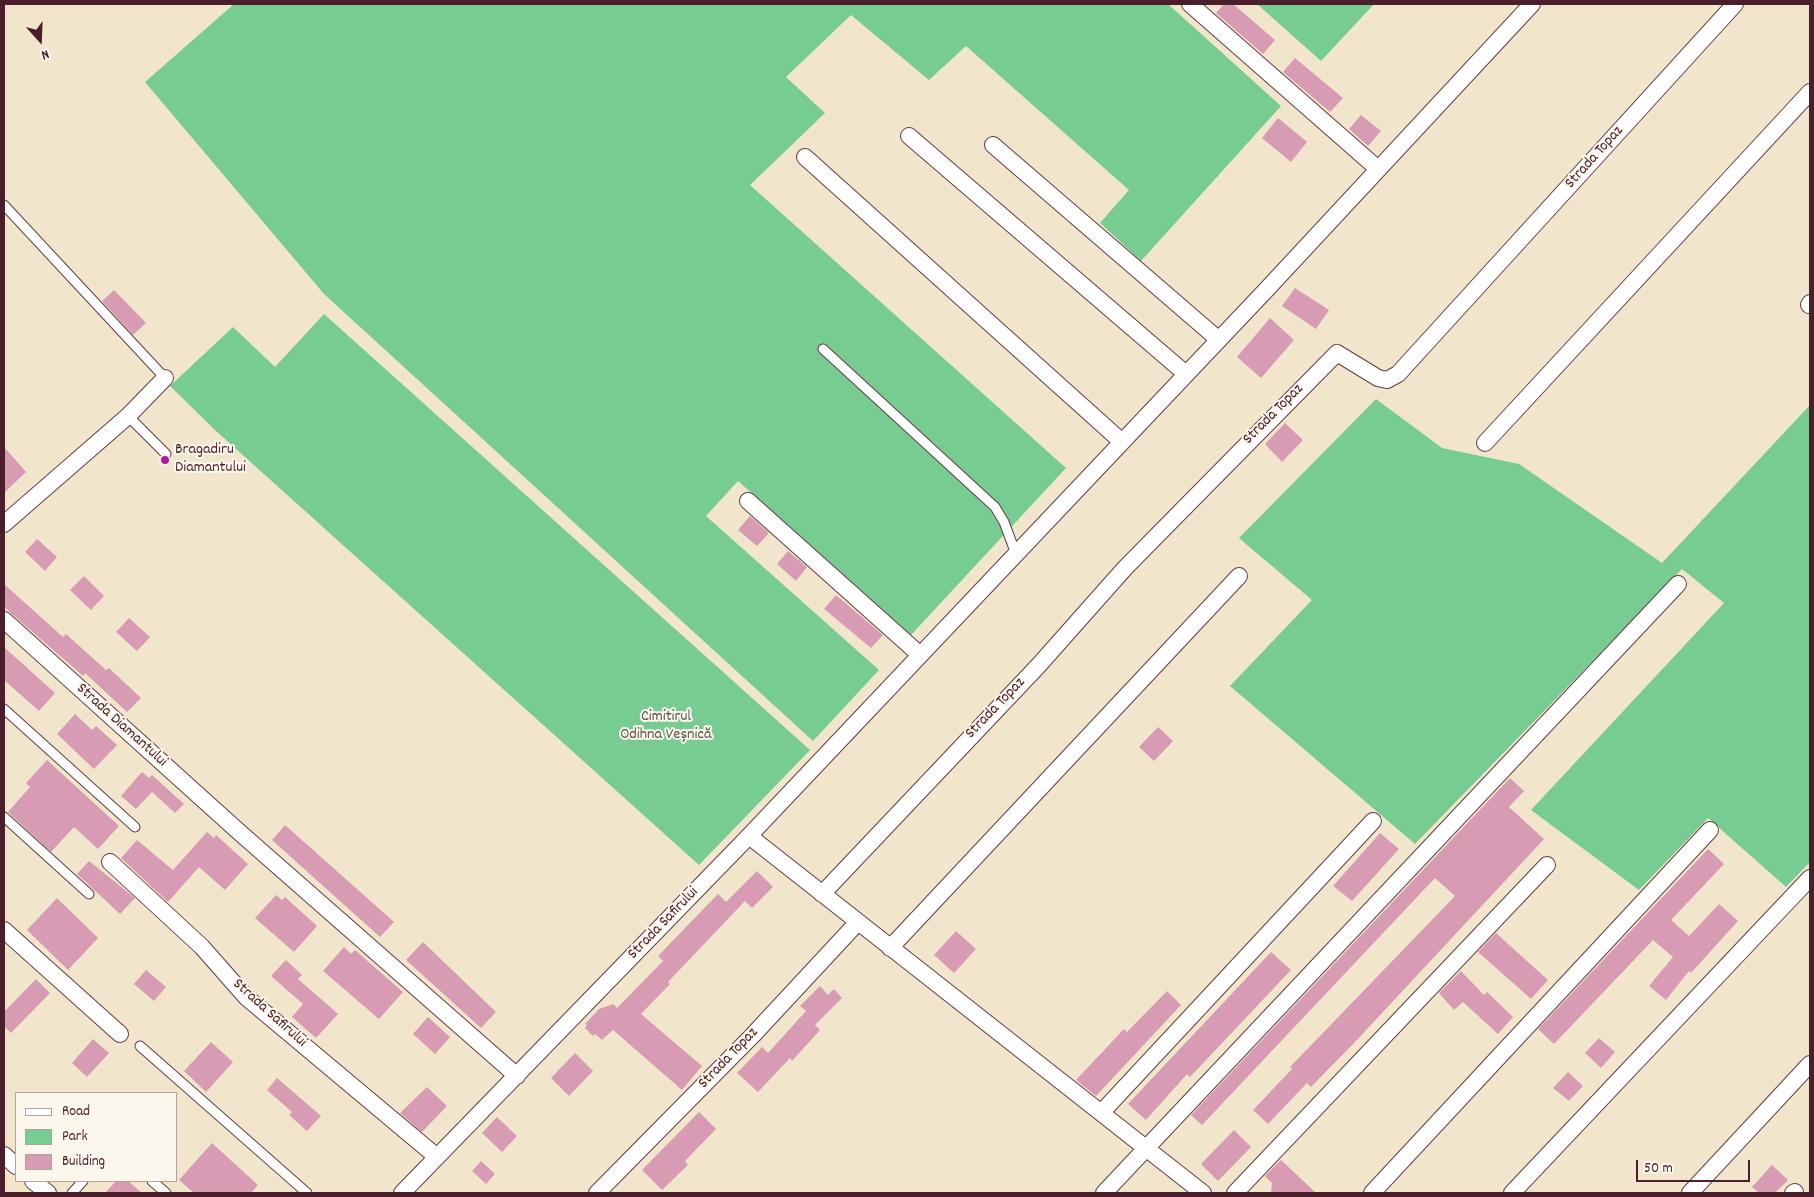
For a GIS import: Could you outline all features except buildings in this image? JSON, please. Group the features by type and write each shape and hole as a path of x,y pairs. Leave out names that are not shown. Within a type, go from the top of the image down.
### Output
{"street":[{"path":"1190,4 1378,169"},
{"name":"Strada Safirului","path":"402,1193 749,836 919,654 1219,340 1532,4"},
{"name":"Strada Topaz","path":"822,894 1039,665 1125,568 1337,353 1378,378 1387,380 1398,374 1735,4"},
{"path":"1485,443 1810,92"},
{"path":"908,136 1186,374"},
{"path":"993,145 1219,340"},
{"path":"805,157 1122,442"},
{"path":"4,524 128,416 165,378"},
{"path":"748,501 919,654"},
{"path":"890,948 1240,576"},
{"path":"1104,1193 1678,584"},
{"name":"Strada Diamantului","path":"4,620 238,831 517,1076"},
{"path":"1101,1113 1373,821"},
{"path":"1372,1193 1710,830"},
{"path":"749,836 1146,1149 1185,1188 1203,1193"},
{"name":"Strada Safirului","path":"110,862 202,947 246,997 438,1157"},
{"path":"1235,1193 1547,865"},
{"path":"1512,1193 1810,878"},
{"name":"Strada Topaz","path":"597,1193 752,1036 858,922"},
{"path":"4,930 120,1034"},
{"path":"1690,1193 1810,1064"},
{"path":"4,1155 15,1165"},
{"path":"34,1182 48,1193"}],"lane":[{"path":"4,205 165,378"},
{"path":"823,349 994,507 1004,522 1016,554"},
{"path":"128,416 166,454"},
{"path":"4,709 135,827"},
{"path":"4,817 88,894"},
{"path":"140,1046 307,1193"},
{"path":"72,1193 82,1182"},
{"path":"153,1182 166,1193"}],"green space":[{"path":"234,4 1168,4 1281,106 1141,261 1100,223 1129,190 966,46 929,80 851,15 786,77 825,113 750,185 1066,468 911,635 738,481 706,516 879,670 813,741 324,294 145,82"},
{"path":"1257,4 1374,4 1321,61"},
{"name":"Cimitirul Odihna Veșnică","path":"324,314 810,750 699,865 216,431 170,386 233,327 275,367"},
{"path":"1376,399 1442,448 1519,464 1662,563 1810,405 1810,862 1786,887 1708,818 1639,890 1531,810 1724,603 1682,569 1415,844 1230,686 1312,600 1239,538"}],"place":[{"name":"Bragadiru Diamantului","path":"165,460"}]}
